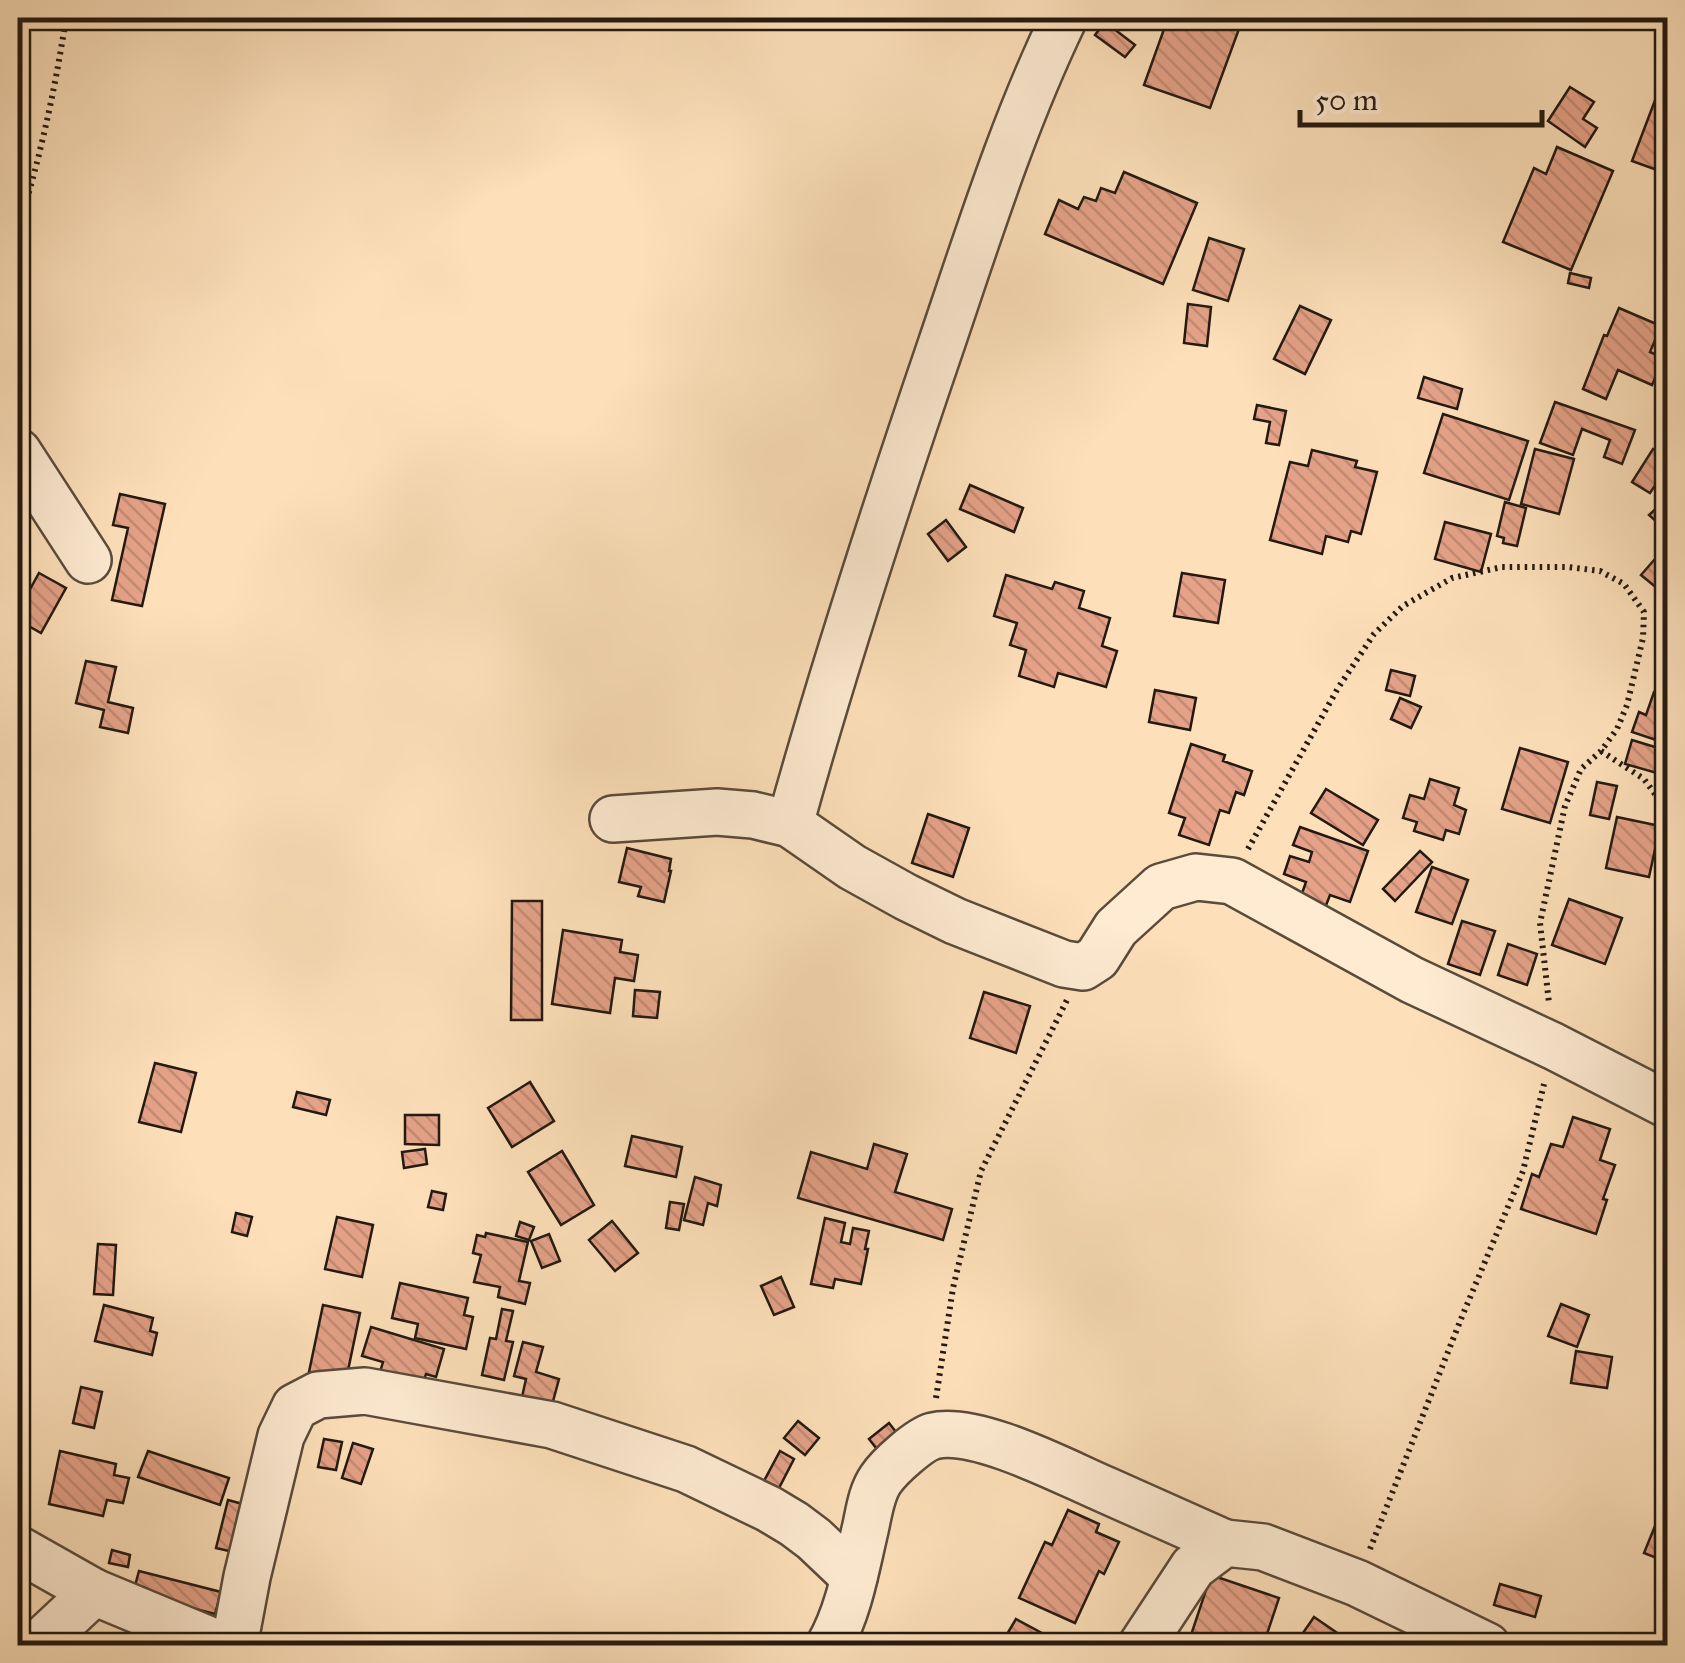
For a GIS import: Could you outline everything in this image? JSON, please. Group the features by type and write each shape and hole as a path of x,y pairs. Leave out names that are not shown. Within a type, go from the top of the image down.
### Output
{"street":[{"path":"790,824 872,547 992,192 1034,81 1064,18"},
{"path":"18,452 88,560"},
{"path":"614,819 717,812 790,824 852,867 906,897 955,921 1083,968 1098,958 1116,928 1161,887 1196,877 1232,881 1412,980 1668,1105"},
{"path":"234,1646 281,1436 294,1407 318,1395 365,1392 552,1425 686,1469 794,1524 854,1577"},
{"path":"829,1646 854,1577 880,1479 930,1437 942,1435 961,1436 1026,1455 1225,1543 1263,1547 1357,1583 1487,1646"},
{"path":"1155,1641 1193,1567 1225,1543"},
{"path":"18,1550 94,1592 224,1646"},
{"path":"42,1646 46,1637 94,1592"}],"path":[{"path":"18,229 35,175 66,18"},
{"path":"1232,881 1338,688 1374,634 1403,606 1452,578 1502,567 1568,567 1600,570 1624,584 1644,612 1643,638 1617,730 1581,769 1565,806 1540,923 1554,1046 1523,1171 1357,1583"},
{"path":"1600,751 1644,779 1668,812"},
{"path":"930,1437 954,1288 981,1171 1083,968"}],"building":[{"path":"1168,18 1243,18 1210,108 1144,85"},
{"path":"1105,22 1135,45 1125,57 1095,35"},
{"path":"1668,66 1668,174 1632,161"},
{"path":"1570,87 1594,102 1583,119 1597,128 1585,147 1548,121"},
{"path":"1557,147 1613,171 1571,270 1503,242 1534,168 1546,174"},
{"path":"1124,172 1197,203 1163,284 1045,234 1059,200 1078,209 1084,197 1096,201 1101,188 1115,193"},
{"path":"1209,238 1244,249 1228,301 1193,290"},
{"path":"1570,273 1591,278 1589,288 1568,283"},
{"path":"1188,304 1211,307 1207,346 1184,343"},
{"path":"1300,306 1331,320 1305,374 1274,359"},
{"path":"1619,308 1661,326 1650,352 1664,358 1652,385 1618,370 1606,399 1583,389"},
{"path":"1424,377 1462,389 1457,409 1418,398"},
{"path":"1555,402 1635,430 1622,464 1604,457 1610,440 1582,429 1573,455 1540,443"},
{"path":"1257,405 1286,411 1279,445 1266,443 1270,422 1254,419"},
{"path":"1443,414 1528,441 1509,500 1424,473"},
{"path":"1535,449 1574,459 1559,514 1521,504"},
{"path":"1653,449 1668,459 1668,466 1650,493 1632,482"},
{"path":"1312,450 1357,461 1355,467 1377,472 1361,534 1351,531 1348,542 1326,536 1322,554 1270,540 1290,462 1308,466"},
{"path":"970,485 1023,508 1014,532 960,509"},
{"path":"120,494 165,504 142,606 112,600 128,528 113,525"},
{"path":"1505,502 1526,508 1517,546 1503,543 1504,538 1497,536"},
{"path":"1662,503 1668,508 1668,532 1649,515"},
{"path":"946,520 966,547 948,561 928,534"},
{"path":"1445,522 1491,534 1481,572 1435,559"},
{"path":"1668,544 1668,597 1641,575"},
{"path":"39,573 66,588 41,633 18,620 18,611"},
{"path":"1182,573 1225,580 1218,623 1174,616"},
{"path":"1006,575 1052,589 1055,582 1084,591 1079,608 1110,618 1102,646 1117,651 1106,687 1058,673 1054,687 1019,676 1026,650 1010,645 1017,623 994,616"},
{"path":"86,661 116,667 108,702 133,708 128,733 100,727 104,710 76,703"},
{"path":"1391,670 1415,676 1410,696 1386,690"},
{"path":"1155,690 1196,698 1190,730 1149,722"},
{"path":"1654,692 1666,696 1668,692 1668,744 1632,732 1639,712 1646,715"},
{"path":"1400,698 1421,707 1411,728 1391,719"},
{"path":"1632,740 1668,751 1664,775 1625,764"},
{"path":"1191,744 1225,755 1223,761 1252,771 1244,795 1236,792 1229,813 1220,810 1209,845 1179,835 1185,818 1169,813"},
{"path":"1520,748 1568,762 1550,823 1502,809"},
{"path":"1430,779 1459,788 1454,805 1466,810 1459,834 1446,830 1443,840 1414,831 1417,822 1403,818 1410,795 1424,799"},
{"path":"1597,782 1617,786 1609,819 1590,815"},
{"path":"1326,789 1378,820 1363,845 1311,813"},
{"path":"928,814 969,828 953,877 912,863"},
{"path":"1617,817 1660,826 1649,877 1606,868"},
{"path":"1300,827 1368,851 1350,902 1330,895 1325,908 1300,899 1306,882 1284,874 1290,856 1309,862 1312,852 1293,845"},
{"path":"627,848 671,859 664,902 638,896 641,887 619,882"},
{"path":"1420,851 1432,862 1395,901 1383,889"},
{"path":"1432,867 1468,880 1452,924 1416,912"},
{"path":"1569,899 1622,918 1605,964 1552,945"},
{"path":"512,901 542,901 542,1020 511,1020"},
{"path":"1462,921 1495,931 1480,975 1448,964"},
{"path":"563,930 622,940 620,952 638,955 634,981 615,978 610,1013 552,1004"},
{"path":"1508,944 1537,954 1527,985 1498,975"},
{"path":"635,990 660,992 657,1018 633,1016"},
{"path":"984,992 1030,1006 1016,1053 970,1038"},
{"path":"155,1063 196,1073 181,1132 139,1122"},
{"path":"530,1082 554,1121 512,1147 488,1108"},
{"path":"297,1092 330,1100 326,1115 293,1107"},
{"path":"405,1115 439,1115 439,1145 405,1144"},
{"path":"1573,1117 1610,1129 1600,1160 1615,1165 1596,1234 1521,1209 1532,1174 1539,1177 1551,1144 1563,1147"},
{"path":"632,1136 682,1147 676,1177 625,1166"},
{"path":"874,1144 907,1154 895,1192 952,1209 943,1240 798,1198 811,1152 867,1169"},
{"path":"425,1149 427,1164 404,1168 402,1152"},
{"path":"562,1151 594,1205 561,1225 528,1172"},
{"path":"695,1177 721,1185 717,1206 708,1203 703,1225 684,1220"},
{"path":"432,1191 446,1194 443,1210 428,1207"},
{"path":"670,1202 684,1204 679,1230 666,1228"},
{"path":"236,1213 252,1217 247,1236 232,1232"},
{"path":"337,1217 373,1225 362,1277 325,1269"},
{"path":"825,1218 845,1223 841,1242 850,1244 853,1228 869,1231 861,1284 835,1279 833,1288 811,1284"},
{"path":"612,1221 638,1253 615,1271 589,1240"},
{"path":"520,1222 534,1227 529,1240 516,1236"},
{"path":"486,1233 528,1242 519,1281 530,1283 525,1304 498,1297 500,1287 474,1282 481,1255 473,1253 477,1235 485,1237"},
{"path":"549,1234 560,1261 542,1268 531,1241"},
{"path":"98,1244 116,1245 113,1295 94,1294"},
{"path":"781,1277 794,1307 774,1315 761,1286"},
{"path":"400,1283 468,1298 464,1315 473,1317 466,1349 415,1338 418,1324 392,1318"},
{"path":"1561,1304 1589,1315 1577,1347 1548,1336"},
{"path":"104,1305 153,1318 150,1331 157,1333 152,1355 95,1341"},
{"path":"323,1305 360,1313 346,1380 309,1372"},
{"path":"502,1309 513,1311 506,1341 513,1342 504,1380 482,1375 490,1338 496,1339"},
{"path":"371,1327 444,1349 436,1377 426,1374 418,1398 376,1385 383,1362 362,1356"},
{"path":"523,1342 543,1347 536,1372 559,1379 552,1405 522,1397 526,1379 514,1376"},
{"path":"1576,1351 1612,1357 1607,1388 1571,1383"},
{"path":"81,1387 102,1392 94,1428 73,1423"},
{"path":"798,1421 819,1438 805,1455 784,1438"},
{"path":"889,1423 903,1441 883,1457 869,1439"},
{"path":"324,1439 342,1442 336,1470 318,1467"},
{"path":"353,1443 373,1449 361,1484 342,1478"},
{"path":"60,1451 116,1464 114,1475 129,1478 123,1503 107,1500 103,1516 49,1504"},
{"path":"148,1451 229,1478 220,1505 138,1477"},
{"path":"780,1451 794,1459 779,1488 764,1481"},
{"path":"228,1500 250,1506 238,1553 216,1548"},
{"path":"1068,1510 1099,1524 1096,1532 1119,1542 1104,1574 1099,1571 1075,1623 1019,1598 1045,1542 1052,1545"},
{"path":"1657,1521 1668,1525 1668,1539 1659,1559 1644,1553"},
{"path":"112,1550 130,1555 128,1567 109,1563"},
{"path":"139,1571 221,1592 215,1614 133,1593"},
{"path":"1211,1575 1279,1598 1263,1646 1203,1646 1189,1641"},
{"path":"1500,1584 1541,1596 1535,1617 1494,1605"},
{"path":"1314,1617 1352,1643 1358,1634 1375,1646 1294,1646"},
{"path":"1016,1619 1051,1638 1048,1643 1053,1646 1000,1646"}]}
